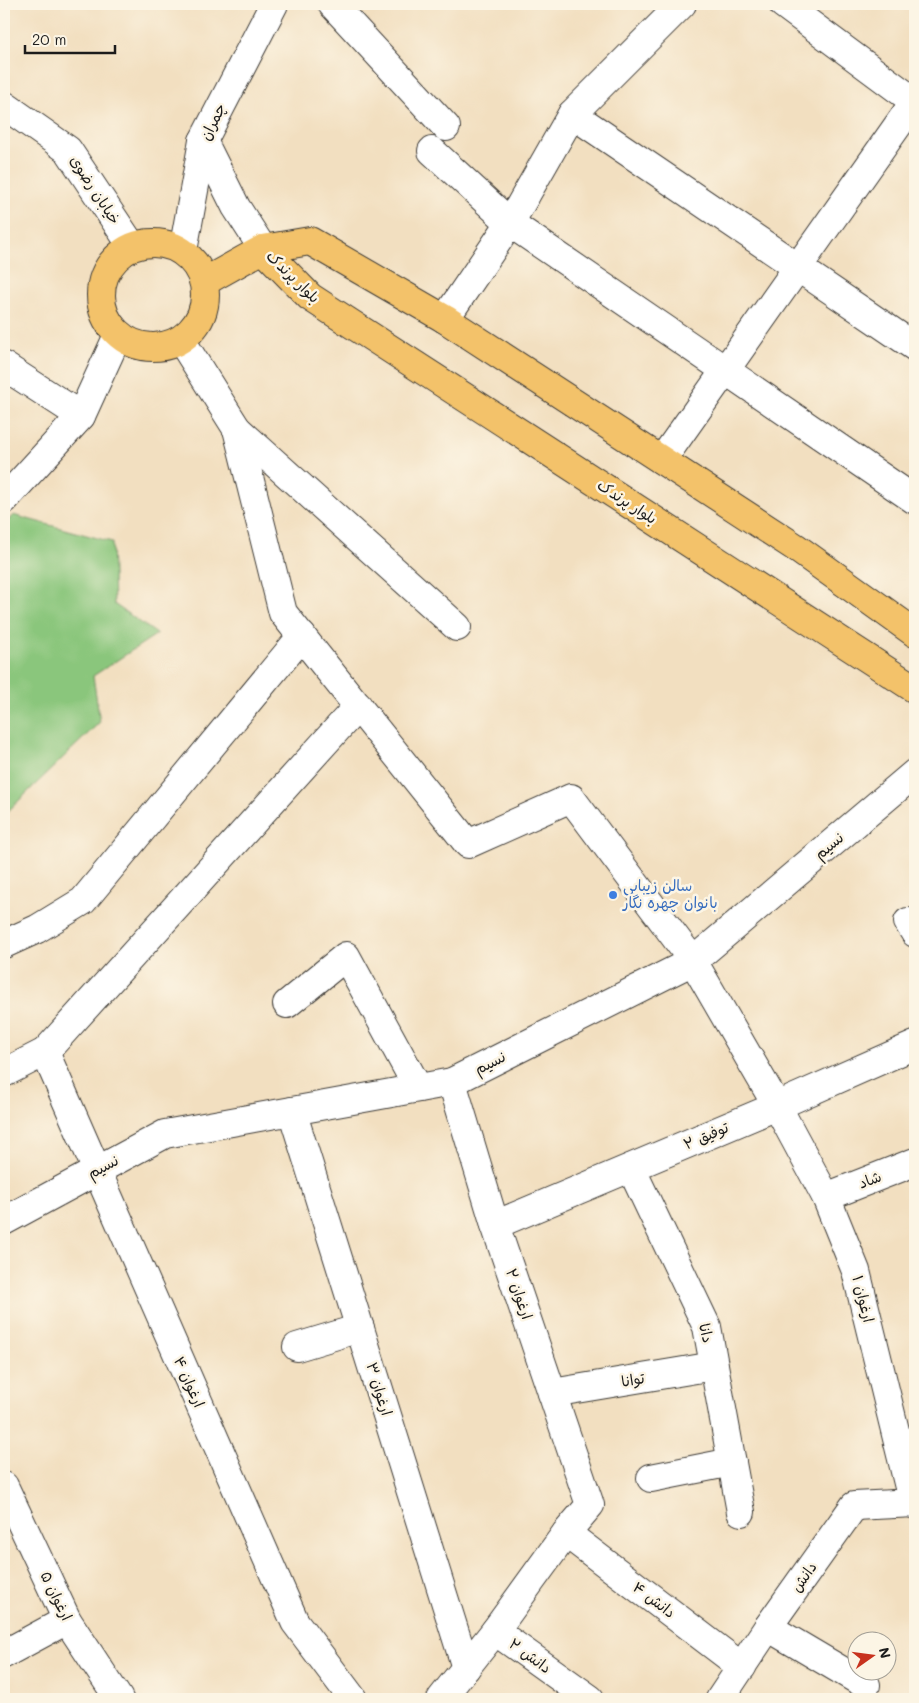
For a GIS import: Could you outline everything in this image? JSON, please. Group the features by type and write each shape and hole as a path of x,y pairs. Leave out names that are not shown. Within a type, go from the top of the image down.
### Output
{"main road":[{"name":"بلوار پرندک","path":"263,249 310,241 445,319 795,547 915,633"},
{"path":"149,242 167,244 182,251 192,260 204,282 205,299 202,315 193,329 181,340 166,346 149,348 132,344 118,335 107,322 100,305 100,287 106,272 117,256 132,246 149,242"},
{"path":"204,282 263,249"},
{"name":"بلوار پرندک","path":"263,249 310,297 915,689"}],"street":[{"name":"چمران","path":"182,251 202,142 274,4"},
{"path":"332,4 446,128"},
{"path":"445,319 510,223 572,114 682,4"},
{"path":"662,460 915,102 783,4"},
{"name":"خیابان رضوی","path":"4,105 68,150 132,246"},
{"path":"572,114 915,347"},
{"path":"202,142 236,207 263,249"},
{"path":"432,151 510,223 915,500"},
{"path":"4,500 82,416 118,335"},
{"path":"181,340 237,430 457,627"},
{"path":"4,366 82,416"},
{"path":"4,1073 45,1052 358,706 283,613 237,430"},
{"path":"4,944 37,929 83,901 302,636"},
{"name":"ارغوان ۱","path":"358,706 468,844 571,798 693,961 777,1106 826,1198 856,1271 914,1503"},
{"name":"نسیم","path":"4,1220 165,1134 452,1082 693,961 915,774"},
{"path":"287,1004 346,956 418,1088"},
{"name":"توفیق ۲","path":"495,1225 777,1106 915,1045"},
{"name":"ارغوان ۴","path":"45,1052 95,1171 295,1622 353,1699"},
{"name":"ارغوان ۲","path":"452,1082 495,1225 590,1505 566,1533"},
{"name":"ارغوان ۳","path":"292,1111 466,1668"},
{"name":"شاد","path":"826,1198 915,1162"},
{"name":"دانا","path":"631,1168 707,1327 741,1512"},
{"path":"297,1347 360,1328"},
{"name":"توانا","path":"552,1393 714,1366"},
{"path":"651,1478 732,1462"},
{"name":"ارغوان ۵","path":"4,1486 67,1620 119,1699"},
{"name":"دانش","path":"720,1699 768,1627 854,1506 914,1503"},
{"path":"441,1699 495,1631 566,1533"},
{"name":"دانش ۴","path":"566,1533 742,1667"},
{"path":"4,1654 67,1620"},
{"path":"768,1627 866,1686"},
{"name":"دانش ۲","path":"495,1631 590,1699"}],"green space":[{"path":"13,515 112,542 114,604 157,634 93,676 100,722 4,815 4,525"}],"place":[{"name":"سالن زیبایی بانوان چهره نگار","path":"613,895"}]}
